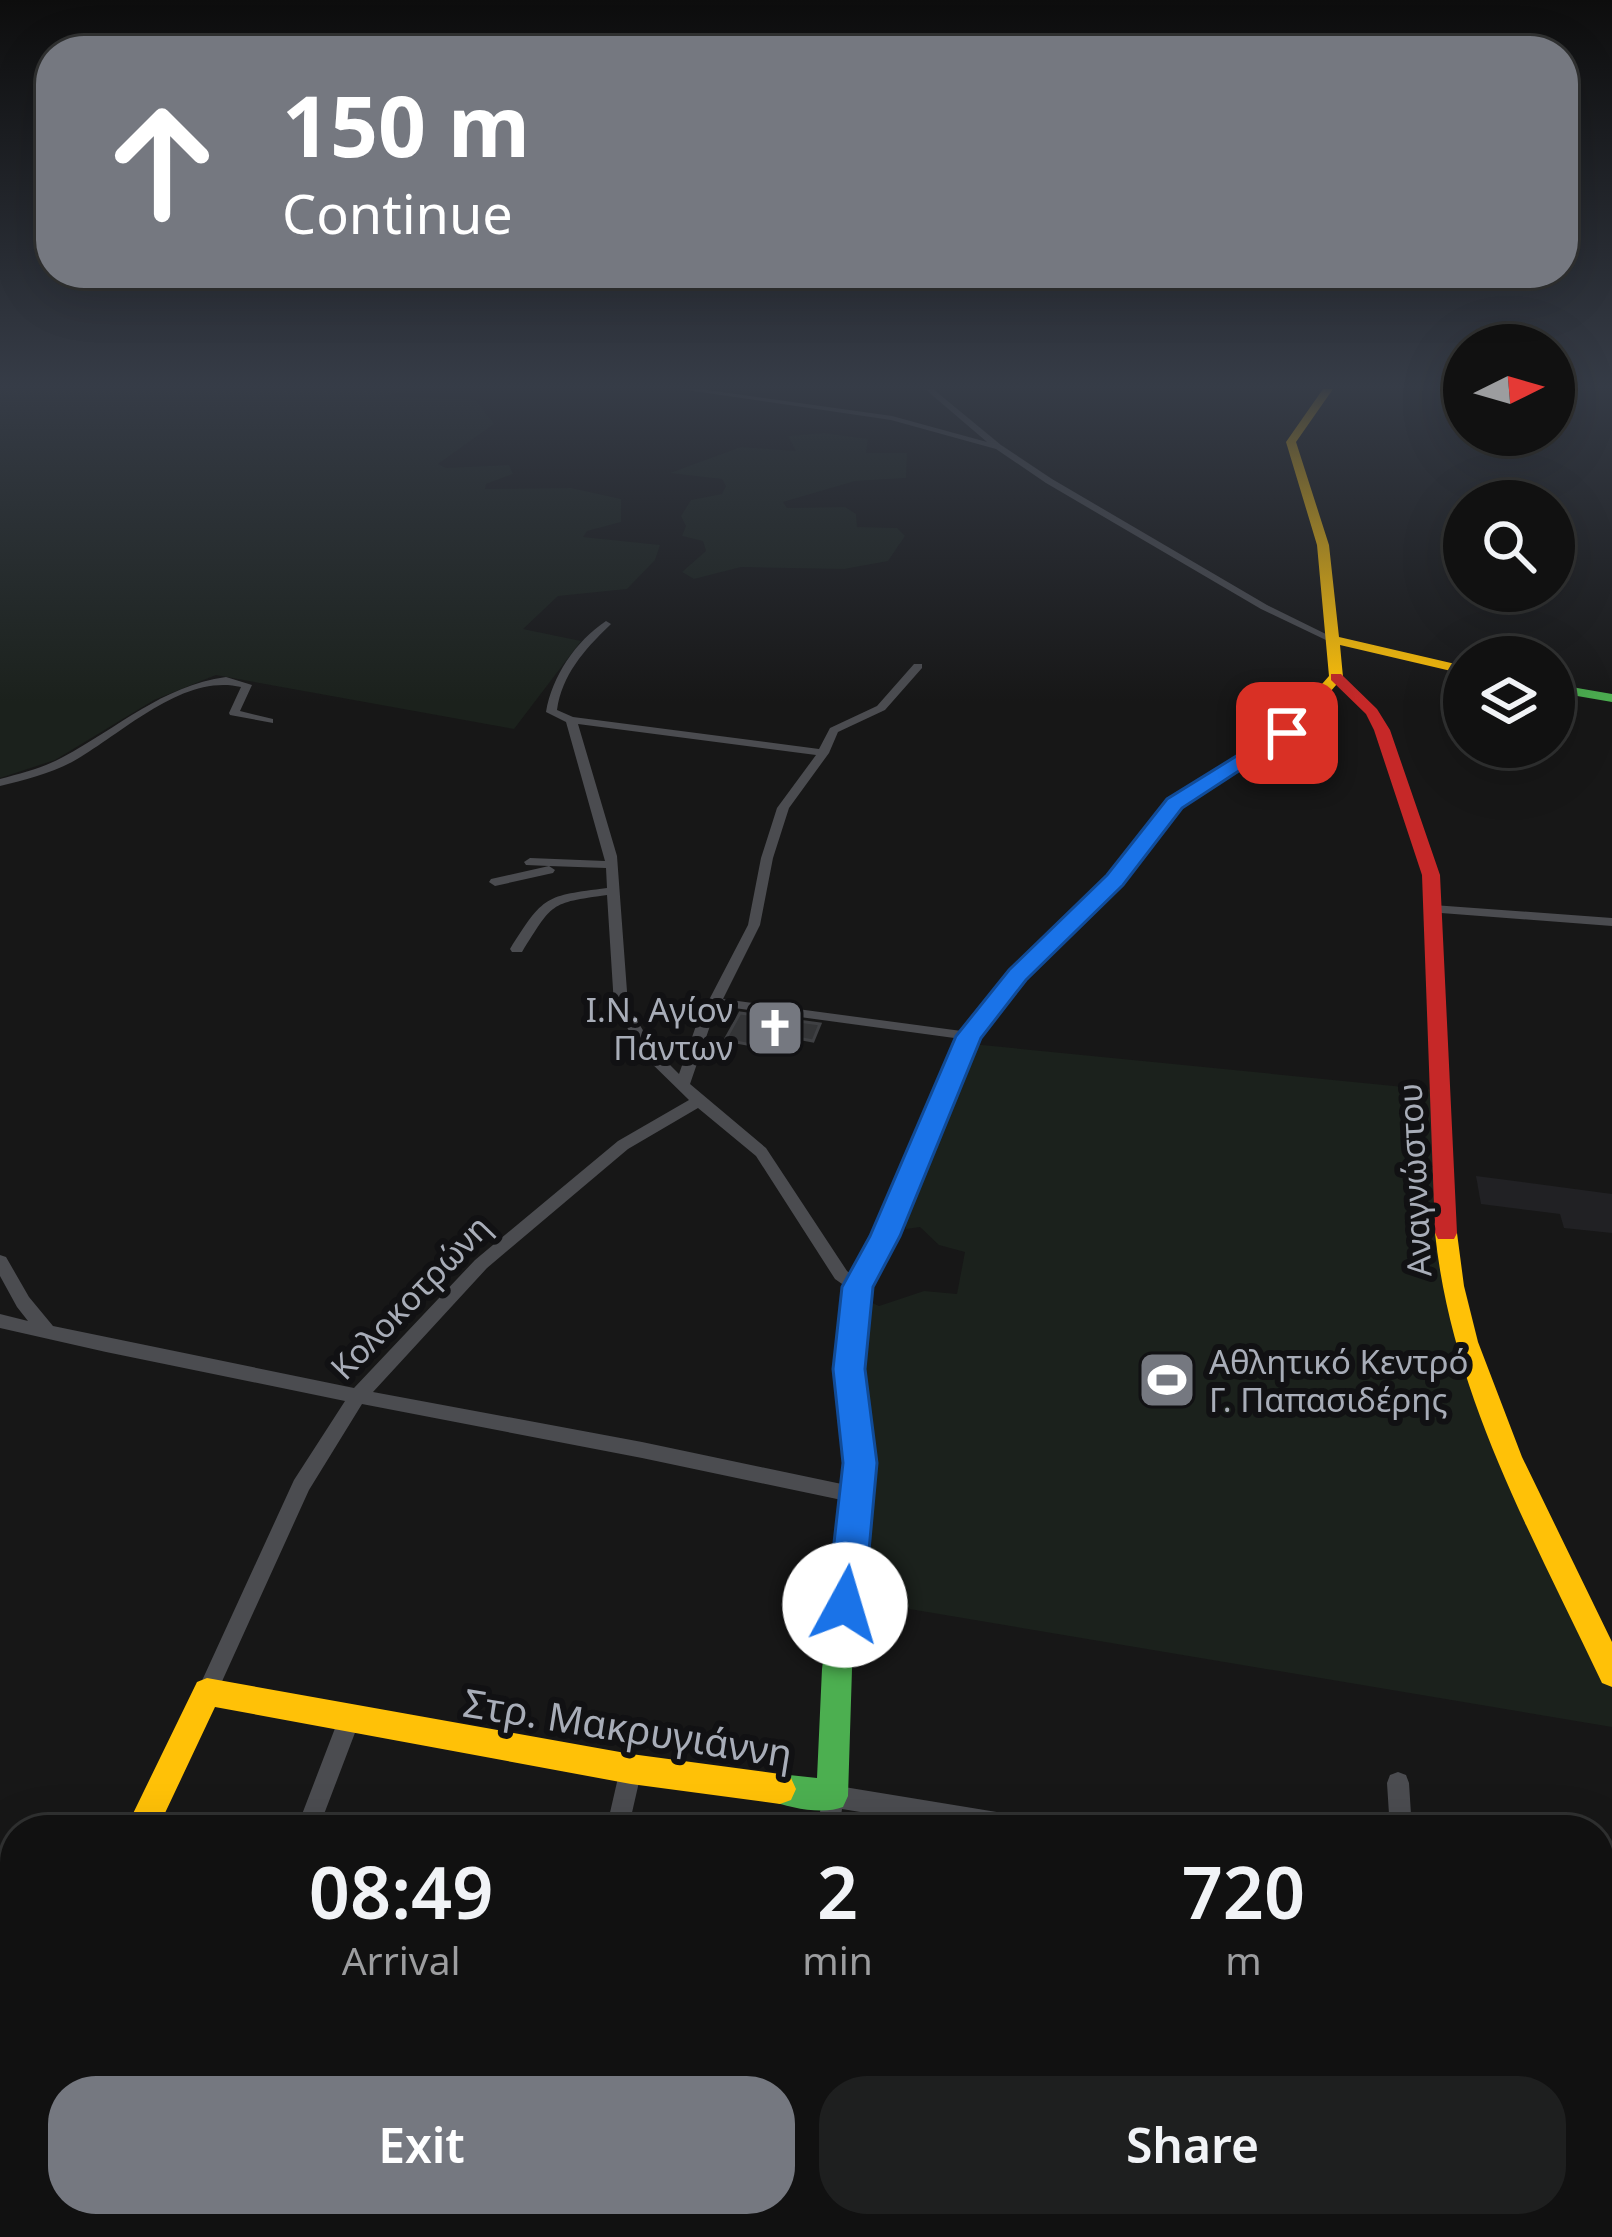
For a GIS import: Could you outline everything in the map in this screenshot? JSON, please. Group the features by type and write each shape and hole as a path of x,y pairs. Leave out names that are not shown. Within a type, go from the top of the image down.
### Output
{"street":[{"path":"1075,493 1249,598 1330,639 1443,665"},
{"path":"830,1815 837,1669 856,1495 859,1436 849,1369 858,1287 885,1236 969,1036 1017,975 1115,880 1175,804 1287,733 1336,677 1323,545 1307,493"},
{"path":"606,623 580,648 551,712 571,720 823,753"},
{"path":"684,1082 704,1023 754,926 766,858 783,808 834,730 881,708 918,666"},
{"name":"Αναγνώστου","path":"1336,677 1372,712 1394,754 1432,875 1447,1265 1480,1386 1612,1673"},
{"path":"0,783 63,762 156,704 210,681 247,685 234,713 269,721"},
{"path":"1575,692 1612,698"},
{"path":"571,720 612,866 621,1005 648,1052 760,1152 841,1275 858,1287"},
{"path":"530,862 612,866"},
{"path":"494,883 570,866"},
{"path":"517,949 550,899 612,891"},
{"path":"1433,909 1612,922"},
{"path":"718,1001 969,1036"},
{"name":"Κολοκοτρώνη","path":"148,1815 301,1486 357,1397 481,1264 622,1145 699,1101"},
{"path":"0,1261 23,1302 48,1333"},
{"path":"0,1322 357,1397 698,1459 856,1495"},
{"name":"Στρ. Μακρυγιάννη","path":"207,1692 632,1769 945,1815"},
{"path":"313,1815 350,1717"},
{"path":"621,1815 632,1769"},
{"path":"1398,1784 1400,1815"}],"shaded area":[{"path":"0,493 596,493 621,499 621,522 587,531 583,537 660,545 655,560 627,589 558,596 523,629 581,641 514,729 216,675 154,700 55,760 0,778"},
{"path":"813,493 783,502 787,508 845,507 856,514 857,527 897,528 905,536 888,561 844,569 741,567 694,579 682,572 706,551 703,541 682,536 686,526 681,516 691,500 722,494"},
{"name":"Αθλητικό Κεντρό Γ. Παπασιδέρης","path":"972,1044 1434,1090 1457,1333 1612,1678 1612,1727 856,1600 877,1463 860,1366 868,1301 879,1306 924,1291 957,1294 965,1252 939,1245 920,1227 906,1229 905,1215"},
{"path":"1476,1176 1612,1194 1612,1233 1564,1228 1560,1214 1481,1204"}],"building":[{"name":"Ι.Ν. Αγίον Πάντων","path":"740,1013 820,1024 813,1041 776,1034 768,1048 725,1040"}],"traffic: fast":[{"path":"1575,692 1612,698"},
{"path":"780,1789 832,1796 837,1669 860,1463 849,1369 858,1287 885,1236 969,1036 1017,975 1073,921"}],"traffic: slow":[{"path":"1307,493 1323,545 1336,677"},
{"path":"1331,639 1443,665"},
{"path":"1073,921 1115,880 1175,804 1287,733 1336,677"},
{"path":"1446,1233 1452,1286 1485,1399 1612,1673"},
{"path":"148,1815 207,1692 631,1769 780,1789"}],"traffic: jam":[{"path":"1336,677 1372,712 1382,730 1431,875 1446,1233"}],"place":[{"name":"Ι.Ν. Αγίον Πάντων","path":"775,1028"},
{"name":"Αθλητικό Κεντρό Γ. Παπασιδέρης","path":"1167,1380"}],"route":[{"path":"845,1605 860,1463 849,1369 858,1287 885,1236 969,1036 1017,975 1115,880 1175,804 1199,784 1287,733"}]}
